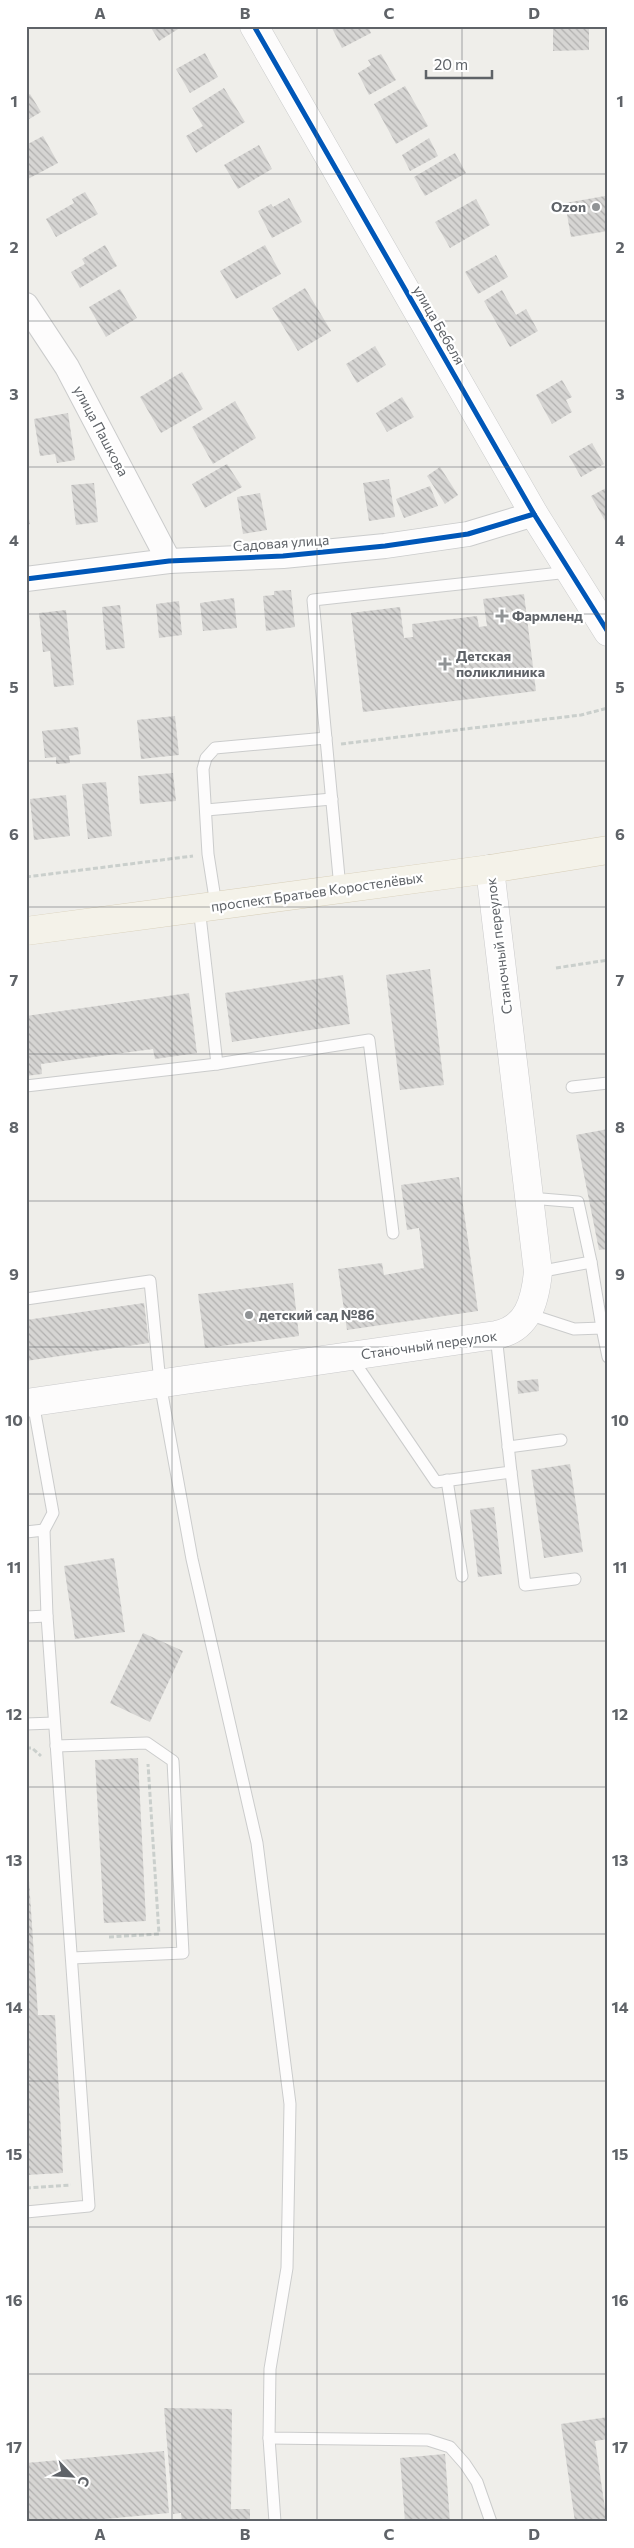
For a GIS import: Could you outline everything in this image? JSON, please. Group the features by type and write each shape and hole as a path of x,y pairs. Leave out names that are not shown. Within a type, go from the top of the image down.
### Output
{"main road":[{"name":"улица Бебеля","path":"254,26 534,514 608,632"},
{"name":"проспект Братьев Коростелёвых","path":"26,931 490,869 608,850"},
{"name":"Станочный переулок","path":"30,1403 509,1333 520,1325 528,1314 536,1294 538,1272 490,869"}],"street":[{"name":"улица Пашкова","path":"27,309 67,367 169,561"},
{"name":"Садовая улица","path":"26,579 169,561 283,556 385,546 468,534 534,514"}],"lane":[{"path":"340,888 313,600 569,572"},
{"path":"217,1064 207,906 208,854 203,769 206,758 215,748 326,738"},
{"path":"206,810 332,799"},
{"path":"26,1086 217,1064 369,1040 393,1234"},
{"path":"572,1087 608,1083"},
{"path":"530,1198 578,1202 608,1356"},
{"path":"538,1272 591,1262"},
{"path":"26,1298 150,1281 160,1383 192,1559 257,1843 290,2104 287,2268 270,2369 268,2438 274,2522"},
{"path":"528,1314 574,1329 602,1328"},
{"path":"496,1335 525,1585 575,1579"},
{"path":"350,1356 436,1482 511,1472"},
{"path":"26,2212 89,2206 47,1616 44,1530 53,1513 30,1403"},
{"path":"508,1447 561,1440"},
{"path":"447,1480 462,1576"},
{"path":"26,1532 44,1530"},
{"path":"26,1616 47,1616"},
{"path":"26,1724 54,1723"},
{"path":"56,1746 147,1743 173,1761 183,1953 72,1958"},
{"path":"268,2438 428,2440 450,2447 477,2482 491,2522"}],"path":[{"path":"326,738 342,744 581,715 608,708"},
{"path":"26,877 208,854"},
{"path":"556,968 608,960"},
{"path":"105,1938 159,1934 147,1743"}],"building":[{"path":"150,26 183,26 159,41"},
{"path":"331,26 368,26 371,33 342,48"},
{"path":"589,26 589,50 553,51 553,27"},
{"path":"205,53 218,77 190,93 176,69"},
{"path":"381,54 396,80 369,95 358,73 371,65 368,60"},
{"path":"405,86 428,126 396,144 374,104"},
{"path":"224,88 245,122 196,153 186,136 203,126 192,108"},
{"path":"30,94 41,112 26,121 26,96"},
{"path":"43,136 58,163 26,180 26,145"},
{"path":"429,138 438,156 410,171 402,155"},
{"path":"259,145 272,169 238,189 224,165"},
{"path":"455,153 466,173 425,196 414,177"},
{"path":"85,192 98,214 56,237 46,219 74,203 72,199"},
{"path":"605,196 608,231 571,237 565,203"},
{"path":"289,198 302,222 272,238 258,211 271,204 273,207"},
{"path":"476,199 490,225 450,248 435,222"},
{"path":"105,245 117,266 80,288 71,272 85,264 82,259"},
{"path":"265,245 281,274 236,299 220,271"},
{"path":"496,255 508,277 478,294 465,272"},
{"path":"305,288 331,331 298,351 272,308"},
{"path":"120,289 137,318 106,337 89,307"},
{"path":"502,290 516,315 526,309 538,331 510,347 484,301"},
{"path":"375,346 386,365 357,383 346,364"},
{"path":"182,372 203,409 161,433 140,397"},
{"path":"562,380 572,397 566,400 572,412 552,424 536,395"},
{"path":"402,397 414,417 387,432 376,413"},
{"path":"235,401 256,438 213,464 192,427"},
{"path":"68,413 75,460 57,463 55,454 40,456 34,419"},
{"path":"592,443 604,464 581,477 569,456"},
{"path":"227,464 242,487 205,508 192,484"},
{"path":"440,467 458,495 445,504 427,476"},
{"path":"389,479 395,517 369,521 363,483"},
{"path":"94,483 98,522 76,525 71,485"},
{"path":"430,486 438,506 404,518 396,499"},
{"path":"608,487 608,526 591,496"},
{"path":"260,493 267,530 243,534 237,497"},
{"path":"26,504 30,524 26,525"},
{"path":"291,590 295,627 266,631 263,596 274,595 274,591"},
{"name":"Детская поликлиника","path":"524,594 536,691 363,712 351,613 400,607 404,638 413,637 412,624 477,616 479,627 487,626 483,599"},
{"path":"234,598 237,628 203,631 200,603"},
{"path":"179,601 182,635 159,638 156,604"},
{"path":"120,605 125,648 106,650 102,607"},
{"path":"66,610 74,685 54,687 50,651 43,652 39,613"},
{"path":"175,716 179,755 141,759 137,720"},
{"path":"78,727 81,754 69,756 70,763 56,764 56,757 45,758 42,731"},
{"path":"173,773 176,801 140,804 138,776"},
{"path":"106,782 112,836 88,839 82,784"},
{"path":"66,795 70,836 34,840 30,799"},
{"path":"430,969 444,1085 400,1090 386,975"},
{"path":"343,975 350,1024 232,1042 225,993"},
{"path":"189,993 197,1053 155,1059 153,1049 41,1064 42,1074 26,1076 26,1016"},
{"path":"608,1129 608,1249 599,1250 576,1135"},
{"path":"459,1177 478,1311 347,1330 338,1269 382,1263 384,1275 424,1268 419,1228 407,1230 401,1185"},
{"name":"детский сад №86","path":"293,1283 299,1336 205,1348 198,1294"},
{"path":"144,1303 149,1343 26,1361 26,1320"},
{"path":"538,1379 539,1391 518,1394 517,1381"},
{"path":"570,1464 583,1552 544,1558 531,1470"},
{"path":"494,1507 502,1574 478,1577 470,1510"},
{"path":"114,1558 125,1632 75,1639 64,1566"},
{"path":"143,1633 183,1651 150,1722 110,1703"},
{"path":"138,1758 146,1921 104,1923 95,1760"},
{"path":"26,1836 38,2015 55,2015 63,2173 26,2175"},
{"path":"164,2408 232,2409 231,2509 250,2509 250,2522 182,2522 181,2513 173,2514"},
{"path":"608,2417 608,2439 595,2441 607,2522 575,2522 561,2424"},
{"path":"164,2451 169,2513 73,2522 26,2522 26,2463"},
{"path":"445,2454 450,2522 405,2522 400,2458"}],"cycle path":[{"path":"254,26 534,514 608,632"},
{"path":"26,579 169,561 283,556 385,546 468,534 534,514"}],"place":[{"name":"Ozon","path":"596,207"},
{"name":"Фармленд","path":"502,616"},
{"name":"Детская поликлиника","path":"445,664"},
{"name":"детский сад №86","path":"249,1315"}]}
